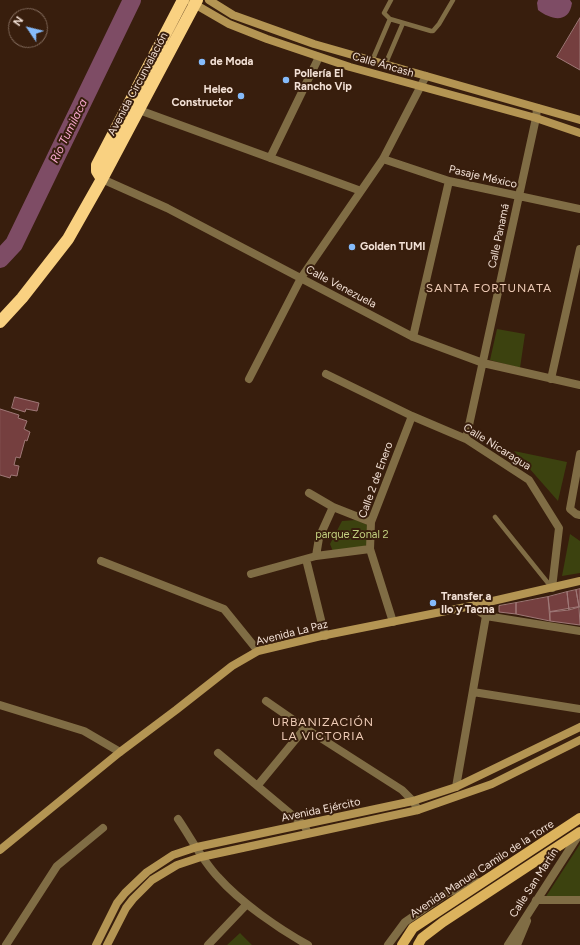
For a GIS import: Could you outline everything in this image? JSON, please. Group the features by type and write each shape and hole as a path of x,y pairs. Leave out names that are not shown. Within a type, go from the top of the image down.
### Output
{"highway":[{"name":"Avenida Circunvalación","path":"0,322 22,298 68,240 139,110 190,1"},
{"name":"Avenida Circunvalación","path":"102,179 97,171 97,164 190,1"}],"main road":[{"name":"Calle Áncash","path":"209,0 233,15 314,44 580,120"},
{"name":"Calle Áncash","path":"190,1 230,24 267,39 319,57 420,88 536,118 580,133"},
{"name":"Avenida La Paz","path":"0,850 120,752 232,666 258,651 471,606 580,581"},
{"name":"Avenida Ejército","path":"96,945 117,903 125,893 147,872 173,855 197,847 413,801 456,787 580,727"},
{"name":"Avenida Ejército","path":"107,945 126,908 133,899 152,880 177,865 201,857 418,810 492,784 580,740"},
{"name":"Avenida Manuel Camilo de la Torre","path":"402,945 413,928 489,878 579,827"},
{"name":"Avenida Manuel Camilo de la Torre","path":"418,945 422,938 443,922 579,827"},
{"path":"117,903 126,908"}],"street":[{"path":"270,158 319,57"},
{"path":"249,379 301,278 383,159 426,76"},
{"name":"Calle Panamá","path":"466,439 537,108"},
{"path":"139,110 361,191"},
{"name":"Pasaje México","path":"383,159 449,181 580,209"},
{"name":"Calle Venezuela","path":"102,179 167,208 413,337 483,363 580,386"},
{"path":"413,337 449,181"},
{"path":"551,379 580,249"},
{"name":"Calle Nicaragua","path":"326,374 412,416 466,439 529,480 559,528 552,588"},
{"name":"Calle 2 de Enero","path":"393,622 370,549 371,522 412,416"},
{"path":"580,454 570,509 576,514 580,515"},
{"path":"309,493 333,507 371,522"},
{"path":"316,556 319,538 333,507"},
{"path":"251,574 316,556 370,549"},
{"path":"306,559 325,636"},
{"path":"101,561 224,609 258,651"},
{"path":"471,606 486,616 580,631"},
{"path":"456,787 486,616"},
{"path":"473,692 580,709"},
{"path":"266,701 305,728 402,790 413,801 418,810"},
{"path":"0,705 84,731 120,752"},
{"path":"258,786 305,728"},
{"path":"218,753 304,825 308,833"},
{"path":"178,819 197,847 201,857 218,878 247,904 290,935 308,945"},
{"name":"Calle San Martín","path":"508,945 579,827"},
{"path":"6,945 57,866 103,828"},
{"path":"388,945 405,922 447,893 489,878"},
{"path":"517,945 536,900 580,900"},
{"path":"208,945 247,904"}],"lane":[{"path":"391,0 384,13 390,19 433,31 439,24 453,0"},
{"path":"372,61 390,19"},
{"path":"385,65 403,23"},
{"path":"495,518 552,588"}],"green space":[{"path":"497,329 525,334 520,368 490,360"},
{"path":"514,451 567,462 558,501"},
{"name":"parque Zonal 2","path":"356,520 370,526 370,544 334,554 330,544 342,521"},
{"path":"570,534 580,541 580,573 562,576"},
{"path":"580,844 580,898 545,898"},
{"path":"240,933 252,945 227,945"}],"shaded area":[{"path":"538,0 570,0 572,3 567,14 563,17 554,18 538,10"}],"building":[{"path":"580,18 580,70 557,57"},
{"path":"15,397 39,403 37,411 26,409 25,412 12,408"},
{"path":"0,409 19,415 18,418 27,421 24,429 30,432 27,441 25,440 20,458 16,457 14,465 19,466 17,476 11,475 10,478 0,475"},
{"path":"580,589 580,607 579,607 576,590"},
{"path":"576,590 579,607 569,610 567,592"},
{"path":"567,592 569,610 550,612 548,597"},
{"path":"548,597 550,621 516,614 516,603"},
{"path":"516,603 516,614 499,612 499,606"},
{"path":"579,607 580,625 550,621 550,612"}],"waterway":[{"name":"Río Tumilaca","path":"0,259 14,244 132,0"}],"place":[{"name":"de Moda","path":"202,62"},
{"name":"Pollería El Rancho Vip","path":"286,80"},
{"name":"Heleo Constructor","path":"241,96"},
{"name":"Golden TUMI","path":"352,247"},
{"name":"Transfer a Ilo y Tacna","path":"433,603"}],"district":[{"name":"SANTA FORTUNATA","path":"489,288"},
{"name":"URBANIZACIÓN LA VICTORIA","path":"323,729"}]}
